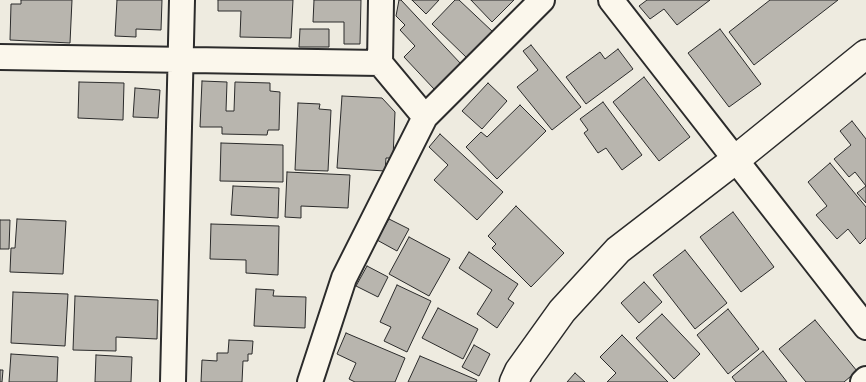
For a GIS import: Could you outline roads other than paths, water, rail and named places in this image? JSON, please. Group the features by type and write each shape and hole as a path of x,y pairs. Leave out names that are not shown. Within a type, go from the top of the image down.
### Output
{"street":[{"path":"173,382 182,0"},
{"path":"381,0 380,63 425,118"},
{"path":"310,382 344,278 425,118 542,0"},
{"path":"611,0 866,327"},
{"path":"514,382 519,371 562,311 618,250 736,160 866,54"},
{"path":"0,57 380,63"}]}
